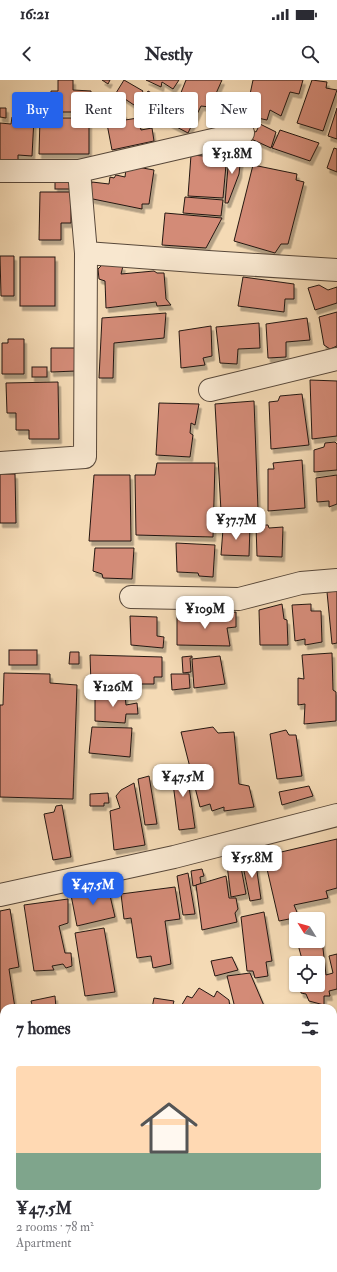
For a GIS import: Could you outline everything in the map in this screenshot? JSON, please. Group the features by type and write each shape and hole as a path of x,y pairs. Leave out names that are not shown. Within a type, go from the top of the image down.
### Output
{"street":[{"path":"0,171 79,171 244,133"},
{"path":"0,463 85,458 86,253 79,171"},
{"path":"86,253 337,270"},
{"path":"210,390 337,359"},
{"path":"130,597 239,599 301,583 337,580"},
{"path":"0,896 174,857 337,814"}],"building":[{"path":"58,80 73,80 73,90 91,92 71,92 71,112 63,112 63,92 51,92 58,91"},
{"path":"102,80 110,80 108,84"},
{"path":"124,80 143,91 134,92 134,105 126,100 126,92 117,92"},
{"path":"146,80 179,80 173,89 162,82 161,87"},
{"path":"186,80 222,80 217,92 206,92 206,107 201,106 198,112 198,92 181,92"},
{"path":"253,80 303,80 299,94 290,92 281,116 270,110 267,120 261,119 261,92 250,92"},
{"path":"312,80 327,82 326,88 337,90 323,131 297,123"},
{"path":"0,108 6,108 6,118 0,117"},
{"path":"337,108 337,139 328,136"},
{"path":"12,117 12,128 33,128 32,156 18,155 18,161 0,160 0,123 11,124"},
{"path":"63,118 71,118 71,128 89,128 89,154 39,154 40,128 63,128"},
{"path":"134,119 134,128 140,128 141,130 152,128 154,141 112,150 108,128 126,128 126,120"},
{"path":"261,124 276,132 271,148 249,138 252,130 256,132 258,128 261,128"},
{"path":"178,128 190,128 188,133"},
{"path":"280,130 319,143 310,161 272,148"},
{"path":"334,148 337,149 337,172 327,168"},
{"path":"205,153 227,154 223,198 188,196 191,155 204,156"},
{"path":"229,155 241,156 239,174 228,203 225,203"},
{"path":"253,165 297,174 296,180 304,182 288,244 281,244 275,253 234,241"},
{"path":"137,167 154,170 149,204 142,204 142,209 88,198 92,182 109,184 110,177 114,178 116,175 125,177 126,169"},
{"path":"55,179 73,179 73,189 55,189"},
{"path":"40,192 71,192 71,223 61,223 61,240 39,240"},
{"path":"185,197 223,200 221,216 183,213"},
{"path":"165,213 222,218 206,248 162,245"},
{"path":"0,256 14,256 14,296 1,296"},
{"path":"20,257 55,257 55,306 20,306"},
{"path":"103,264 123,266 121,274 154,271 157,273 164,273 166,299 171,305 157,306 156,302 106,308 105,281 99,279 98,269"},
{"path":"243,277 294,284 294,299 285,299 284,312 238,306"},
{"path":"319,285 328,290 337,287 337,303 315,310 308,288"},
{"path":"337,312 337,346 330,349 324,345 319,317"},
{"path":"166,313 164,338 114,343 113,378 99,378 102,318"},
{"path":"307,318 310,340 286,342 286,357 268,358 266,324"},
{"path":"259,323 260,348 238,349 237,364 220,363 216,327"},
{"path":"211,326 212,356 203,358 205,365 181,368 179,331"},
{"path":"8,339 24,339 24,374 2,374 2,343 8,343"},
{"path":"51,348 77,348 76,371 51,372"},
{"path":"32,367 47,367 47,377 32,377"},
{"path":"310,380 337,381 337,436 312,439"},
{"path":"58,382 59,439 29,439 29,430 16,430 16,413 7,413 6,383"},
{"path":"302,394 309,445 271,449 269,402 278,401 280,396"},
{"path":"254,401 258,509 221,511 215,404"},
{"path":"159,403 199,404 195,425 191,423 190,433 193,435 190,457 156,455"},
{"path":"335,442 337,444 337,470 314,472 314,450 324,447 325,443"},
{"path":"302,460 305,508 268,511 268,469 274,469 273,463"},
{"path":"157,463 215,463 213,537 136,535 135,475 155,475"},
{"path":"0,474 15,474 16,523 0,523"},
{"path":"94,475 130,475 131,541 89,541"},
{"path":"337,475 337,504 329,507 329,501 317,502 316,478"},
{"path":"250,525 249,556 221,555 223,529"},
{"path":"256,525 268,525 269,528 283,527 282,557 257,556"},
{"path":"176,543 215,545 213,577 199,576 198,573 177,572"},
{"path":"95,548 134,548 132,579 103,578 102,574 93,571"},
{"path":"337,591 337,643 332,644 327,592"},
{"path":"282,604 284,619 287,620 288,645 260,645 259,610"},
{"path":"311,604 311,611 321,611 322,642 305,645 305,639 295,641 292,605"},
{"path":"236,612 236,627 227,628 230,646 177,645 177,615 225,616 226,613"},
{"path":"130,616 157,617 157,636 164,637 163,648 131,645"},
{"path":"9,650 37,650 37,665 9,665"},
{"path":"70,652 79,652 79,664 69,664"},
{"path":"332,653 333,690 336,692 336,721 304,724 305,704 298,705 298,678 304,679 302,655"},
{"path":"90,655 162,657 162,677 154,677 154,684 91,684"},
{"path":"192,656 192,658 190,658 191,672 183,673 182,657"},
{"path":"220,656 225,684 194,688 192,659"},
{"path":"4,673 50,674 50,683 77,685 73,799 0,797 0,705 3,705"},
{"path":"171,674 189,674 190,688 172,690"},
{"path":"95,694 125,695 126,705 137,703 138,714 126,714 125,723 95,721"},
{"path":"92,727 132,728 130,757 89,753"},
{"path":"213,727 218,733 234,732 239,784 249,786 254,807 224,811 224,807 212,811 210,804 200,807 181,732"},
{"path":"286,730 289,735 296,735 302,776 277,779 270,734"},
{"path":"186,766 195,828 179,830 171,768"},
{"path":"149,776 157,824 145,825 138,779"},
{"path":"134,783 145,845 114,850 110,811 120,808 116,796 121,790"},
{"path":"309,786 313,796 282,805 279,792"},
{"path":"108,793 109,803 104,803 104,806 90,806 90,794"},
{"path":"62,805 71,857 53,860 44,814 54,812 56,806"},
{"path":"337,839 337,888 326,891 328,898 294,905 297,912 289,912 289,919 279,921 264,856"},
{"path":"255,858 261,899 250,901 242,861"},
{"path":"240,862 246,894 231,897 227,865"},
{"path":"202,869 204,876 200,877 201,884 193,886 191,871"},
{"path":"188,873 195,914 183,915 177,876"},
{"path":"226,876 229,898 236,898 238,909 235,913 237,922 202,930 196,885"},
{"path":"108,887 115,917 77,926 71,895"},
{"path":"175,887 180,919 165,921 171,964 153,968 151,956 137,958 131,918 124,919 121,894"},
{"path":"68,899 68,923 59,926 65,953 71,953 72,966 66,968 63,964 52,966 54,970 34,971 24,905"},
{"path":"10,909 19,967 9,969 14,1004 0,1004 0,911"},
{"path":"264,912 272,961 266,962 268,976 255,978 253,971 247,971 241,917"},
{"path":"104,928 115,992 85,996 75,933"},
{"path":"299,948 323,948 324,956 301,956"},
{"path":"337,954 337,989 329,991 330,996 324,996 324,1004 309,1001 306,994 301,993 325,992 325,966 326,975 333,973 329,956"},
{"path":"232,957 238,970 215,976 211,961"},
{"path":"250,973 263,1004 234,1004 227,976"},
{"path":"199,988 214,997 217,991 229,1000 230,1004 182,1004 187,996 192,998"},
{"path":"55,996 56,1004 32,1004 31,1001"},
{"path":"154,998 174,1001 173,1004 153,1004"}]}
